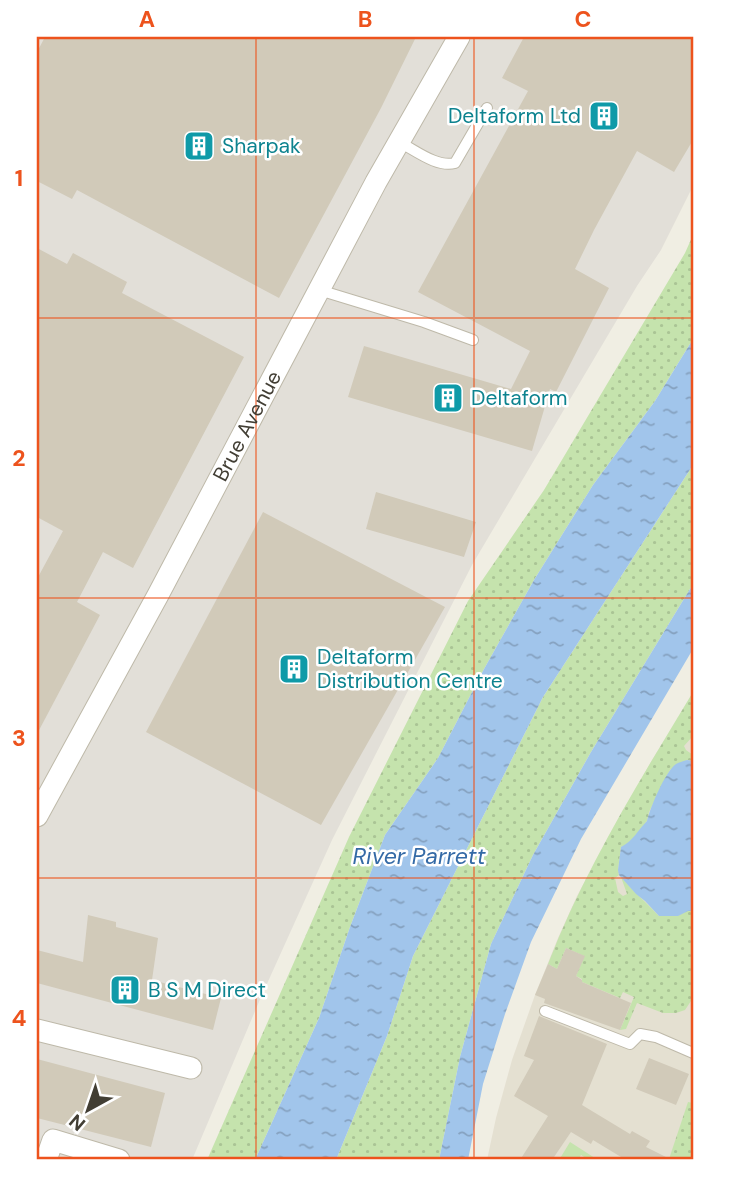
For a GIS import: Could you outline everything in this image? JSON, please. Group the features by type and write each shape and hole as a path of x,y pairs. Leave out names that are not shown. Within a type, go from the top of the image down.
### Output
{"street":[{"name":"Brue Avenue","path":"37,816 458,37"},
{"path":"37,1030 191,1068"},
{"path":"45,1145 119,1160"}],"lane":[{"path":"399,142 439,163 456,163 487,108"},
{"path":"319,290 473,340"},
{"path":"545,1011 630,1044 640,1034 656,1037 693,1053"}],"shaded area":[{"path":"37,37 693,37 693,186 661,250 472,565 332,840 261,997 192,1160 37,1160"},
{"path":"693,696 693,1160 487,1160 512,1060 558,938 599,855 652,760"}],"green space":[{"path":"693,235 693,339 655,401 593,485 534,580 438,758 385,835 319,1018 255,1160 207,1160 349,837 468,601 544,490 685,253"},
{"path":"693,465 693,584 591,752 533,855 491,944 460,1057 439,1160 336,1160 387,1036 413,956 543,697"},
{"path":"693,692 693,736 684,746 693,755 693,761 687,760 670,770 647,821 630,843 621,847 619,875 615,878 618,892 623,896 627,894 621,877 659,916 677,916 688,910 693,911 693,998 685,1010 676,1013 663,1013 637,1003 626,1029 620,1030 634,997 623,992 620,998 582,982 582,979 576,976 584,956 566,948 557,969 548,964 596,859"},
{"path":"688,1102 693,1103 693,1160 672,1160 669,1159"},
{"path":"570,1142 598,1160 589,1160 581,1155 578,1160 559,1160"}],"water":[{"name":"River Parrett","path":"693,339 693,465 543,697 413,956 387,1036 336,1160 255,1160 319,1018 385,835 438,758 534,580 593,485 655,401"},
{"path":"693,584 693,649 581,839 531,942 483,1084 468,1160 439,1160 460,1057 491,944 533,855 591,752"},
{"path":"693,761 693,911 678,916 659,916 619,875 621,847 632,839 647,821 667,774 677,763"}],"building":[{"name":"Sharpak","path":"45,37 416,37 279,298 77,190 72,199 37,181 37,52"},
{"path":"524,37 693,37 693,140 674,172 637,151 594,230 575,269 609,288 556,392 550,389 532,451 348,397 364,346 511,389 530,351 418,292 528,91 502,78"},
{"path":"37,248 67,264 73,253 127,282 122,293 244,357 133,568 103,552 77,602 100,615 37,734 37,579 63,531 37,517"},
{"path":"376,492 476,522 464,557 366,529"},
{"name":"Deltaform Distribution Centre","path":"263,512 445,607 321,825 146,732"},
{"path":"88,915 116,922 116,927 158,938 152,980 221,998 213,1030 37,983 37,950 83,962"},
{"path":"566,948 585,956 576,976 582,982 631,1003 620,1030 544,1003 545,999 535,995 548,964 557,969"},
{"path":"539,1016 607,1044 582,1105 630,1134 632,1131 650,1141 646,1147 672,1160 626,1160 593,1140 591,1144 571,1132 552,1160 520,1160 548,1116 514,1096 534,1060 524,1056"},
{"path":"649,1058 689,1074 676,1105 636,1089"},
{"path":"37,1059 165,1093 151,1147 37,1118"}],"place":[{"name":"Deltaform Ltd","path":"604,116"},
{"name":"Sharpak","path":"199,146"},
{"name":"Deltaform","path":"448,398"},
{"name":"Deltaform Distribution Centre","path":"294,669"},
{"name":"B S M Direct","path":"125,990"}]}
